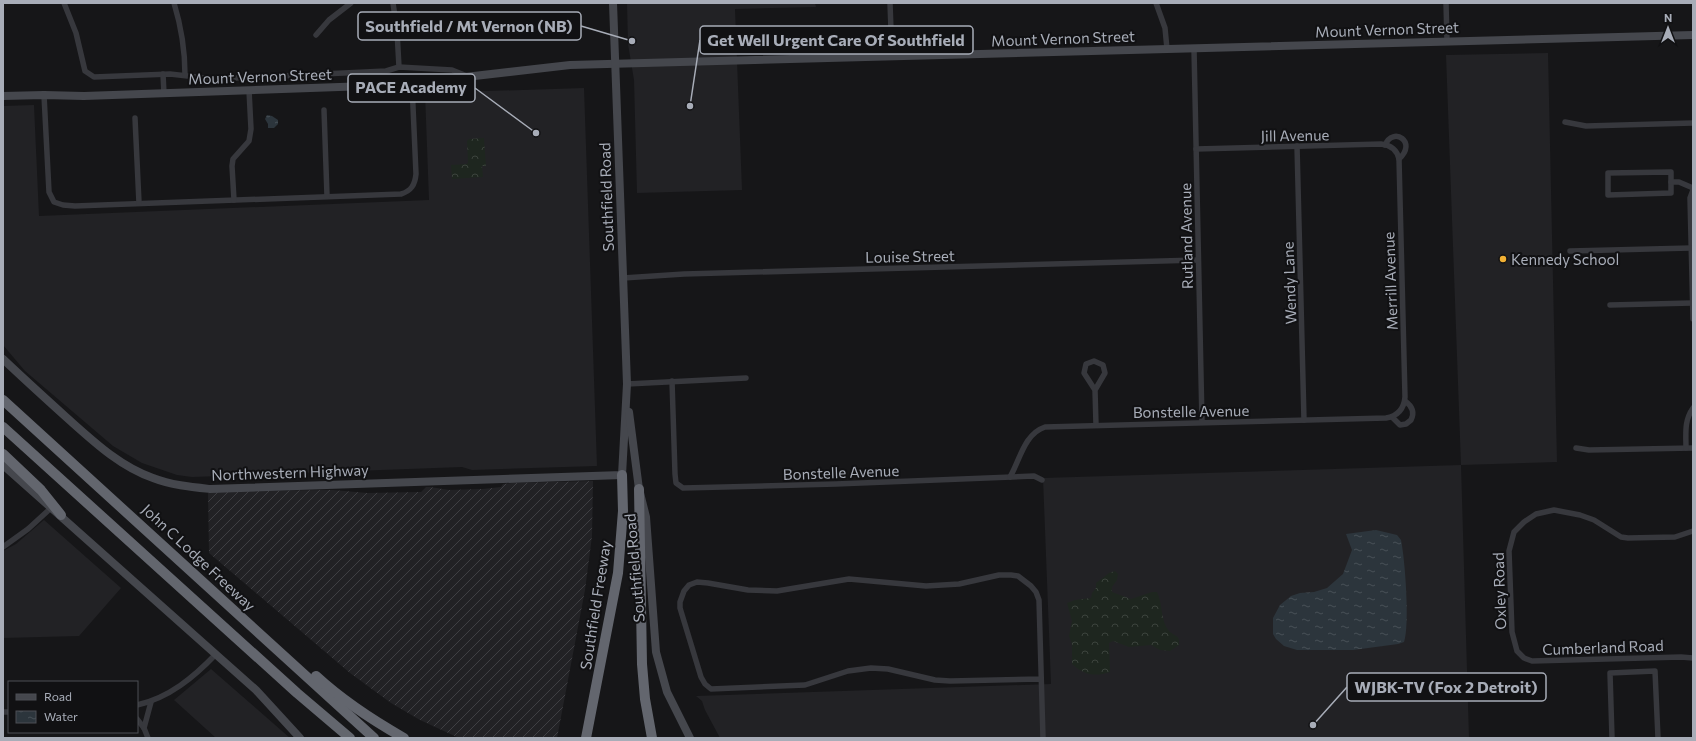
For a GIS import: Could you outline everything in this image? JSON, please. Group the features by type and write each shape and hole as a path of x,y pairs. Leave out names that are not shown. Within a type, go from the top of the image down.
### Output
{"highway":[{"name":"John C Lodge Freeway","path":"3,400 374,738"},
{"path":"3,427 350,738"},
{"path":"3,454 41,490 61,515"},
{"name":"Southfield Freeway","path":"586,738 618,573 623,511 622,475"},
{"path":"639,489 642,664 645,698 652,738"},
{"path":"136,520 232,600 327,686 388,729 404,738"},
{"path":"298,693 345,738"}],"main road":[{"name":"Southfield Road","path":"613,3 627,387 639,489 646,517 656,652 667,692 690,738"},
{"name":"Mount Vernon Street","path":"3,96 164,94 412,84 557,66 1693,35"},
{"name":"Northwestern Highway","path":"3,359 86,435 112,456 132,469 153,478 190,488 210,489 622,475"},
{"name":"Southfield Road","path":"622,475 627,387"},
{"path":"3,465 51,508 61,515 264,698 300,738"}],"street":[{"path":"64,3 76,33 84,68 87,74 94,77 163,74 224,79 386,71 399,68 452,70 470,77"},
{"path":"174,3 181,31 184,76"},
{"path":"316,35 329,20 351,3"},
{"path":"393,3 397,31 399,68"},
{"path":"890,3 892,57"},
{"path":"1156,3 1165,28 1167,49"},
{"path":"1446,3 1447,41"},
{"name":"Rutland Avenue","path":"1194,49 1202,422"},
{"path":"163,74 164,94"},
{"path":"44,95 48,184 51,198 58,204 68,206 401,194 411,188 414,184 416,174 412,84"},
{"path":"234,200 232,166 234,159 249,141 251,129 249,90"},
{"path":"324,110 327,196"},
{"path":"135,118 138,203"},
{"path":"1565,122 1586,126 1693,123"},
{"path":"1385,145 1388,139 1392,137 1400,137 1404,139 1406,143 1406,150 1399,159"},
{"name":"Jill Avenue","path":"1196,149 1385,145 1394,149"},
{"name":"Wendy Lane","path":"1297,146 1304,420"},
{"name":"Merrill Avenue","path":"1392,417 1400,412 1405,401 1399,159 1394,149"},
{"path":"1671,172 1671,182 1671,193 1608,194 1608,173 1671,172"},
{"path":"1671,182 1679,182 1693,189 1690,198 1693,319"},
{"path":"1570,251 1691,248"},
{"name":"Louise Street","path":"623,278 679,274 1198,260"},
{"path":"1610,305 1692,304"},
{"path":"1095,390 1105,373 1103,365 1094,361 1086,364 1084,373 1095,390 1096,425"},
{"path":"627,387 672,381 746,378"},
{"name":"Bonstelle Avenue","path":"672,381 674,474 676,483 679,486 688,489 1034,476 1042,480"},
{"path":"1392,417 1400,424 1406,424 1411,420 1413,411 1405,401"},
{"path":"1686,448 1686,423 1688,415 1693,408"},
{"name":"Bonstelle Avenue","path":"1010,477 1028,439 1034,432 1052,426 1392,417"},
{"path":"1576,448 1589,450 1693,448"},
{"path":"3,547 28,529 51,508"},
{"name":"Oxley Road","path":"1517,651 1512,632 1509,551 1514,532 1524,522 1536,514 1554,510 1580,515 1594,520 1621,537 1675,537 1693,531"},
{"path":"1041,679 950,681 935,680 888,669 871,668 848,671 813,683 798,686 711,689 705,684 701,677 682,616 680,602 681,595 686,588 693,584 702,582 748,590 777,591 849,579 926,586 959,584 999,575 1014,575 1031,586 1036,592 1039,600 1043,738"},
{"name":"Cumberland Road","path":"1517,651 1524,658 1532,661 1681,657 1693,658"},
{"path":"138,705 151,702 179,686 216,654"},
{"path":"1612,738 1610,673 1655,671 1658,738"},
{"path":"144,728 151,702"},
{"path":"138,720 144,728 148,738"}],"shaded area":[{"path":"627,3 815,3 816,7 735,9 742,190 637,193 634,80 628,44"},
{"name":"Kennedy School","path":"1548,53 1557,462 1461,465 1446,55"},
{"path":"584,88 597,466 472,470 462,467 192,477 177,475 142,463 113,446 25,371 3,345 3,106 34,105 39,216 429,200 425,93"},
{"path":"1461,465 1469,738 720,738 705,710 702,701 696,696 1051,684 1043,478"},
{"path":"593,481 592,536 585,590 557,738 459,738 420,720 391,703 350,673 209,553 208,491 333,490 367,493 421,492 426,487 449,490 483,489 501,487 503,484 512,483"},
{"path":"44,520 121,588 79,636 3,638 3,551 16,544"},
{"path":"211,669 290,738 216,738 174,700"}],"green space":[{"path":"484,138 486,166 482,166 483,177 452,179 451,165 467,164 468,162 467,141 469,139"},
{"path":"1115,571 1118,574 1117,580 1112,587 1112,592 1131,599 1152,592 1157,592 1166,627 1178,637 1179,645 1170,651 1160,650 1151,645 1129,647 1113,641 1109,643 1110,672 1095,675 1085,673 1072,664 1072,644 1069,636 1072,621 1067,603 1075,600 1091,598 1092,593 1096,588 1096,583 1109,573"}],"water":[{"path":"267,115 278,120 278,124 274,128 268,128 268,124 265,119"},
{"path":"1376,530 1397,535 1401,540 1407,608 1406,634 1404,642 1353,650 1297,650 1284,646 1273,634 1273,618 1280,605 1291,596 1327,588 1343,574 1352,550 1346,534"}],"place":[{"name":"Southfield / Mt Vernon (NB)","path":"632,41"},
{"name":"Get Well Urgent Care Of Southfield","path":"690,106"},
{"name":"PACE Academy","path":"536,133"},
{"name":"Kennedy School","path":"1503,259"},
{"name":"WJBK-TV (Fox 2 Detroit)","path":"1313,725"}]}
